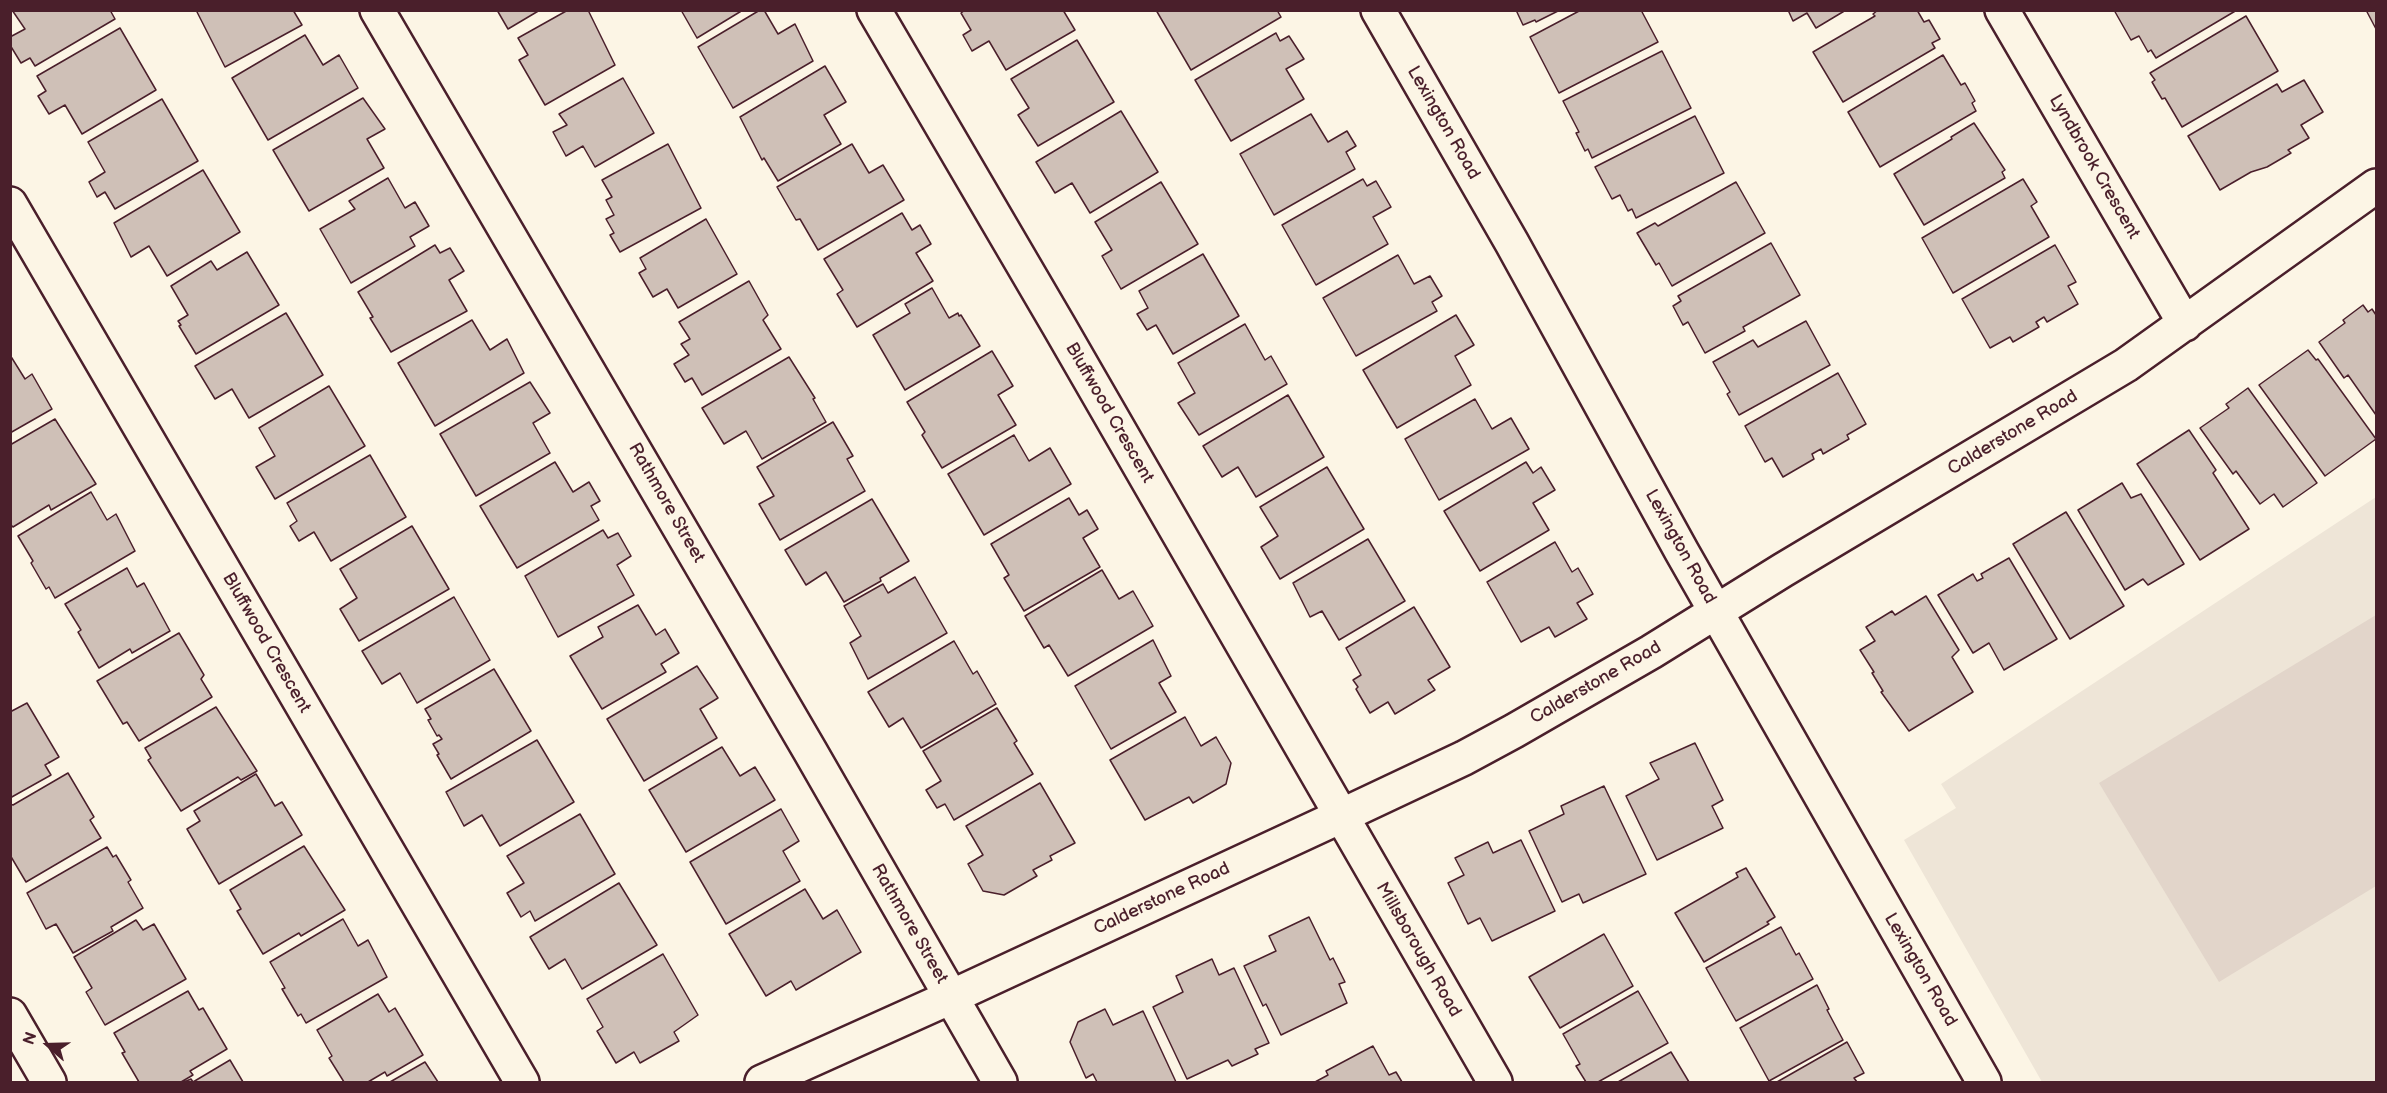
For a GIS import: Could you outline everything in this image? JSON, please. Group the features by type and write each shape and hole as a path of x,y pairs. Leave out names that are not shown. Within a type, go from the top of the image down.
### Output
{"street":[{"name":"Rathmore Street","path":"377,10 1000,1083"},
{"name":"Bluffwood Crescent","path":"874,10 1341,816"},
{"name":"Lexington Road","path":"1378,10 1512,243 1716,611 1984,1083"},
{"name":"Lyndbrook Crescent","path":"2002,10 2185,324"},
{"name":"Calderstone Road","path":"762,1083 1341,816 1464,758 1514,731 1651,652 1792,564 2126,365 2376,186"},
{"name":"Bluffwood Crescent","path":"10,204 522,1083"},
{"name":"Millsborough Road","path":"1341,816 1495,1083"},
{"path":"10,1015 49,1083"}],"shaded area":[{"path":"2376,497 2376,1082 2042,1082 1904,840 1956,808 1941,784"},
{"path":"2376,615 2376,886 2219,982 2099,783"}],"building":[{"path":"12,10 110,10 115,19 35,66 30,58 21,63 10,45 10,37 25,29"},
{"path":"196,10 293,10 302,25 225,67"},
{"path":"497,10 540,10 508,29"},
{"path":"568,10 588,10 615,65 545,105 519,60 528,55 518,38"},
{"path":"681,10 743,10 697,38"},
{"path":"760,10 764,10 778,34 795,24 813,61 733,108 698,47"},
{"path":"965,10 1063,10 1075,30 1006,70 989,41 972,51 963,35 971,30 961,13"},
{"path":"1156,10 1277,10 1281,17 1191,70"},
{"path":"1516,10 1560,10 1536,22 1535,20 1523,25"},
{"path":"1581,10 1641,10 1658,42 1559,93 1530,37"},
{"path":"1788,10 1846,10 1816,28 1807,13 1793,21"},
{"path":"1878,10 1917,10 1924,22 1929,20 1940,39 1932,43 1935,48 1843,102 1813,52 1875,16 1873,14"},
{"path":"2114,10 2237,10 2156,58 2151,50 2148,52 2139,36 2131,40"},
{"path":"2366,10 2376,10 2376,29"},
{"path":"2246,16 2278,71 2182,127 2165,98 2162,99 2152,82 2155,80 2150,73"},
{"path":"120,28 156,90 82,134 65,105 49,114 38,96 46,91 37,76"},
{"path":"1276,33 1280,41 1289,36 1304,59 1286,69 1304,99 1231,141 1195,80"},
{"path":"305,35 323,65 339,55 358,88 268,140 232,78"},
{"path":"1077,40 1114,102 1038,146 1018,115 1029,108 1011,79"},
{"path":"1662,51 1691,108 1592,158 1588,149 1585,151 1576,133 1579,132 1563,101"},
{"path":"1943,55 1961,85 1965,83 1975,101 1972,103 1976,111 1880,167 1848,112"},
{"path":"825,66 846,102 824,115 841,144 778,181 764,158 762,160 740,117"},
{"path":"623,78 654,133 595,167 583,146 566,156 553,132 567,125 559,114"},
{"path":"2304,80 2323,112 2301,125 2309,138 2288,150 2291,153 2220,190 2188,136 2277,84 2282,92"},
{"path":"363,98 385,129 367,139 384,168 309,211 273,150"},
{"path":"162,99 198,161 115,209 105,192 97,197 89,182 105,172 88,142"},
{"path":"1121,111 1158,172 1090,213 1072,183 1055,193 1036,162"},
{"path":"1311,114 1328,142 1347,131 1356,146 1346,152 1355,169 1274,215 1240,154"},
{"path":"1695,116 1724,173 1636,218 1632,209 1628,211 1620,195 1612,199 1595,167"},
{"path":"1974,123 2005,170 2002,172 2005,178 1924,225 1894,174"},
{"path":"668,144 701,208 620,252 610,235 614,233 606,219 614,215 606,200 612,197 602,180"},
{"path":"852,144 869,173 883,165 904,200 818,250 800,219 796,220 777,187"},
{"path":"203,170 240,232 167,276 149,246 131,257 114,223"},
{"path":"388,178 405,208 415,202 429,226 410,237 415,246 351,283 320,229 355,209 349,201"},
{"path":"1363,179 1367,186 1376,181 1391,207 1373,217 1388,244 1316,285 1282,225"},
{"path":"2023,179 2037,202 2031,206 2049,237 1953,293 1922,238"},
{"path":"1161,182 1198,244 1121,289 1102,256 1112,250 1095,222"},
{"path":"1736,182 1765,233 1672,286 1659,263 1656,265 1637,233 1655,223 1658,226"},
{"path":"902,213 912,230 920,225 931,244 916,253 933,281 857,327 837,294 843,290 824,259"},
{"path":"706,219 737,274 678,308 667,289 653,297 639,273 646,269 640,258"},
{"path":"1771,243 1800,295 1743,327 1745,331 1705,353 1688,322 1683,325 1673,306 1681,301 1678,296"},
{"path":"435,245 440,253 450,248 464,271 449,280 467,311 391,352 370,318 373,317 358,292"},
{"path":"2055,245 2076,282 2068,286 2078,304 2047,322 2044,317 2036,322 2039,327 2013,342 2010,337 1990,348 1962,299"},
{"path":"247,252 279,305 196,354 179,326 181,325 178,321 188,315 171,286 211,261 217,270"},
{"path":"1203,254 1239,316 1173,354 1156,325 1147,330 1137,314 1148,308 1139,291"},
{"path":"1398,255 1414,284 1430,276 1442,296 1432,302 1437,311 1356,356 1323,298"},
{"path":"749,281 768,315 763,320 781,349 702,395 692,378 685,382 674,364 689,355 681,344 690,339 679,322"},
{"path":"932,288 949,318 958,313 959,316 961,315 980,346 905,390 873,335 910,313 905,304"},
{"path":"2363,305 2368,312 2372,309 2376,315 2376,415 2348,375 2344,378 2319,342 2345,323 2343,320"},
{"path":"286,313 323,375 249,418 232,389 215,399 195,366"},
{"path":"1456,315 1474,345 1455,356 1471,385 1397,428 1363,370"},
{"path":"472,320 490,350 507,339 524,373 435,426 398,363"},
{"path":"1806,321 1830,365 1739,415 1727,394 1730,392 1713,362 1753,340 1758,347"},
{"path":"1245,324 1265,360 1271,356 1287,384 1199,435 1178,403 1195,393 1178,363"},
{"path":"2308,350 2316,360 2318,359 2376,439 2325,476 2259,385"},
{"path":"992,351 1013,386 998,395 1016,425 942,468 922,435 925,432 907,402"},
{"path":"10,355 25,379 32,374 52,409 10,433"},
{"path":"789,357 815,398 813,399 826,422 762,459 746,431 724,444 702,408"},
{"path":"1838,373 1866,424 1847,435 1849,439 1823,454 1821,449 1812,454 1814,459 1783,477 1772,458 1765,462 1745,426"},
{"path":"530,382 550,413 533,423 550,453 476,496 440,434"},
{"path":"329,386 365,446 275,499 256,467 275,456 259,428"},
{"path":"2248,388 2317,483 2283,507 2274,494 2260,504 2236,471 2233,474 2200,428 2229,408 2226,404"},
{"path":"1288,395 1324,457 1256,497 1238,467 1222,477 1203,446"},
{"path":"1475,399 1492,429 1511,418 1529,449 1439,500 1405,439"},
{"path":"55,419 96,484 51,510 49,505 13,527 10,524 10,445"},
{"path":"833,422 853,456 847,459 865,491 780,540 759,504 774,496 757,467"},
{"path":"2189,430 2216,470 2213,473 2249,529 2200,560 2137,464"},
{"path":"1014,435 1029,461 1050,448 1071,484 984,535 948,474"},
{"path":"370,455 406,517 331,561 314,532 299,541 290,526 297,521 287,503"},
{"path":"555,462 573,492 589,482 600,501 591,506 599,520 517,568 480,506"},
{"path":"1526,462 1533,473 1541,467 1555,490 1533,503 1549,530 1480,571 1444,511"},
{"path":"1327,467 1364,529 1280,579 1261,547 1278,536 1260,507"},
{"path":"2122,483 2131,498 2141,494 2184,564 2148,585 2143,579 2125,590 2078,510"},
{"path":"91,492 107,520 116,514 135,551 55,598 49,587 46,589 18,536"},
{"path":"1069,498 1079,515 1087,510 1098,529 1083,538 1100,567 1024,611 1004,578 1009,575 991,544"},
{"path":"872,499 909,561 880,578 881,581 844,602 826,572 806,585 785,550"},
{"path":"2066,512 2124,606 2070,639 2013,544"},
{"path":"412,526 449,589 359,641 340,609 357,598 340,569"},
{"path":"603,530 608,538 618,533 631,556 617,565 634,595 558,637 525,576"},
{"path":"1368,539 1405,601 1339,640 1322,611 1310,617 1293,583"},
{"path":"1555,542 1572,572 1578,568 1593,594 1577,603 1587,619 1555,637 1549,627 1521,642 1487,582"},
{"path":"2009,558 2057,639 2004,670 1989,643 1973,653 1938,595 1973,574 1977,581 1983,578 1981,574"},
{"path":"127,568 137,587 144,583 170,631 132,653 130,649 99,668 78,632 81,630 65,604"},
{"path":"1102,570 1119,599 1133,591 1153,626 1068,676 1049,645 1044,648 1025,616"},
{"path":"915,577 947,633 868,679 850,643 861,636 844,606 883,584 888,593"},
{"path":"1926,596 1959,650 1952,657 1973,692 1909,731 1881,692 1883,691 1872,673 1874,672 1860,650 1875,641 1866,627 1892,611 1895,615"},
{"path":"454,597 490,660 417,703 400,673 382,684 362,651"},
{"path":"638,605 656,635 665,629 679,653 661,664 666,672 602,709 570,656 603,637 598,627"},
{"path":"1414,607 1450,667 1428,680 1435,690 1395,714 1388,702 1370,713 1356,689 1358,687 1353,680 1361,675 1346,648"},
{"path":"179,633 204,675 201,679 212,697 139,741 127,722 123,724 97,681"},
{"path":"1153,640 1171,676 1159,683 1176,712 1111,749 1075,686"},
{"path":"954,641 973,674 977,671 996,704 921,748 903,718 889,727 868,692"},
{"path":"697,666 718,698 700,709 717,738 644,781 607,719"},
{"path":"494,669 531,731 451,779 433,744 442,739 439,735 437,736 425,709"},
{"path":"27,703 59,757 45,765 51,775 10,798 10,712"},
{"path":"216,707 257,771 241,780 238,777 181,811 148,760 151,758 145,748"},
{"path":"997,708 1017,741 1014,743 1033,774 954,820 945,804 937,808 926,790 941,781 923,751"},
{"path":"1185,717 1201,746 1216,737 1231,763 1226,784 1193,803 1189,797 1145,820 1110,760"},
{"path":"537,740 574,802 500,846 482,815 464,826 446,792"},
{"path":"1695,743 1723,800 1712,806 1723,828 1657,860 1626,796 1659,779 1650,763"},
{"path":"722,747 740,776 755,767 775,800 686,852 649,790"},
{"path":"68,773 94,817 90,820 101,838 26,882 10,855 10,804 13,805"},
{"path":"256,774 275,806 282,802 302,835 219,884 187,829 200,821 194,811"},
{"path":"1040,783 1075,843 1050,856 1052,860 1033,870 1037,876 1004,895 983,891 968,864 983,855 966,826"},
{"path":"1604,786 1646,874 1583,903 1579,894 1562,902 1529,831 1564,814 1561,806"},
{"path":"781,809 799,841 783,851 800,881 726,924 690,862"},
{"path":"580,814 615,874 535,921 530,911 521,917 507,893 524,883 507,856"},
{"path":"1521,840 1555,911 1492,941 1480,918 1468,924 1448,883 1464,875 1455,858 1488,842 1493,853"},
{"path":"304,846 345,910 301,936 299,933 263,954 237,911 241,909 230,890"},
{"path":"107,847 113,857 116,855 131,880 128,882 143,908 111,927 113,931 73,953 56,924 46,929 27,893"},
{"path":"1746,868 1775,917 1767,922 1769,924 1704,962 1675,913 1738,877 1736,873"},
{"path":"619,883 657,945 582,989 565,959 549,969 530,937"},
{"path":"805,889 823,919 837,910 861,952 796,990 791,981 766,996 729,934"},
{"path":"1309,917 1330,960 1333,958 1345,982 1339,984 1347,1003 1281,1035 1266,1004 1263,1006 1244,966 1276,951 1269,936"},
{"path":"343,919 358,946 368,940 387,977 306,1023 301,1014 298,1016 282,989 285,988 270,962"},
{"path":"136,920 143,930 154,924 186,979 105,1025 86,992 92,988 74,957"},
{"path":"1781,927 1796,955 1799,953 1813,979 1736,1021 1706,968"},
{"path":"1604,934 1633,986 1560,1028 1529,977"},
{"path":"663,954 698,1015 674,1032 679,1041 640,1063 634,1052 616,1063 597,1031 603,1027 587,999"},
{"path":"1212,959 1219,975 1234,968 1269,1043 1255,1049 1258,1054 1232,1066 1228,1060 1187,1079 1153,1007 1183,992 1176,976"},
{"path":"1817,985 1843,1040 1769,1081 1740,1028"},
{"path":"188,991 199,1010 203,1008 227,1049 190,1071 193,1075 181,1082 139,1082 122,1053 125,1052 114,1033"},
{"path":"1638,991 1668,1043 1598,1082 1586,1082 1576,1066 1580,1064 1563,1034"},
{"path":"378,994 389,1012 395,1008 423,1055 387,1076 385,1072 368,1082 344,1082 329,1058 332,1056 317,1030"},
{"path":"1105,1009 1113,1025 1143,1011 1176,1082 1097,1082 1093,1074 1086,1078 1070,1042 1078,1022"},
{"path":"1847,1042 1864,1073 1854,1078 1857,1082 1777,1082"},
{"path":"1373,1046 1389,1075 1396,1072 1402,1082 1315,1082 1328,1075 1326,1071"},
{"path":"1671,1052 1689,1082 1618,1082"},
{"path":"230,1060 243,1082 193,1082"},
{"path":"425,1062 438,1082 390,1082"}]}
